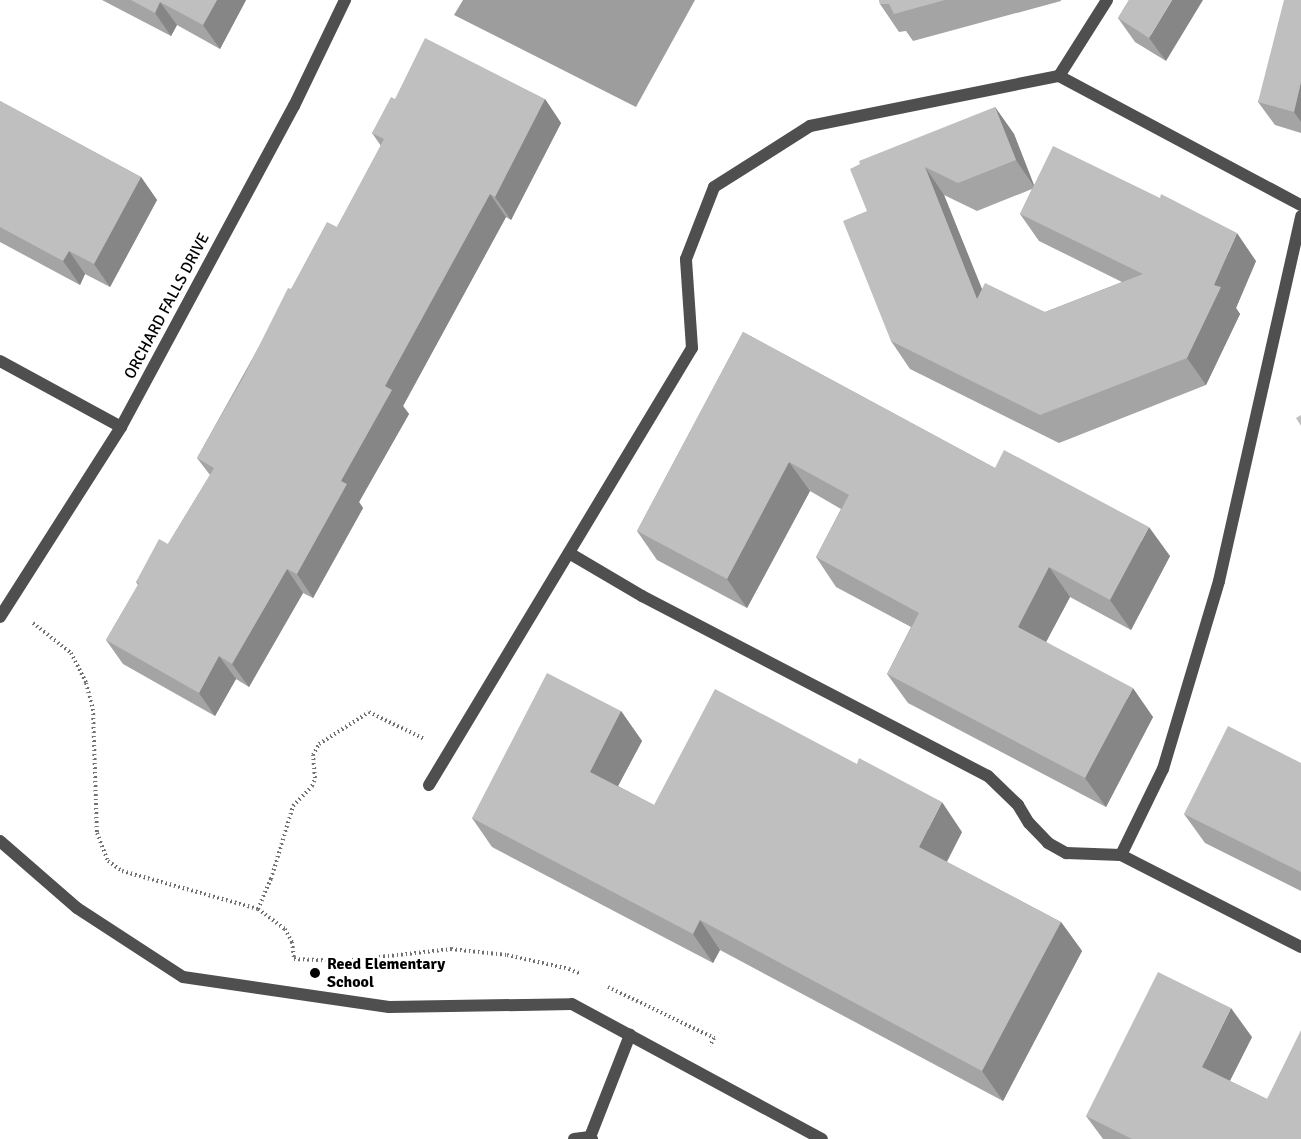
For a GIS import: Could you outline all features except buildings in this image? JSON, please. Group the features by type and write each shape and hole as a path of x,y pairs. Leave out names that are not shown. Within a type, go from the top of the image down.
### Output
{"street":[{"name":"ORCHARD FALLS DRIVE","path":"0,617 120,427 294,106 345,0"},
{"path":"1059,76 1107,0"},
{"path":"429,785 692,348 686,259 714,187 810,126 1059,76 1301,205"},
{"path":"1121,855 1163,769 1220,581 1301,216"},
{"path":"0,361 120,427"},
{"path":"569,553 642,596 988,776 1018,806 1029,824 1048,843 1066,853 1121,855 1301,947"},
{"path":"0,841 77,908 183,977 389,1007 572,1004 822,1139"},
{"path":"574,1139 591,1138 630,1035"}],"path":[{"path":"33,622 70,653 86,683 93,709 98,833 108,861 122,871 151,881 258,909 285,929 292,942 294,959 343,961 451,949 507,955 569,969 580,974"},
{"path":"258,909 271,879 293,806 312,786 315,777 313,755 319,744 369,712 425,740 447,756"},
{"path":"601,983 714,1038 710,1047"}],"shaded area":[{"path":"463,0 695,0 636,107 454,15"}],"place":[{"name":"Reed Elementary School","path":"315,973"}]}
